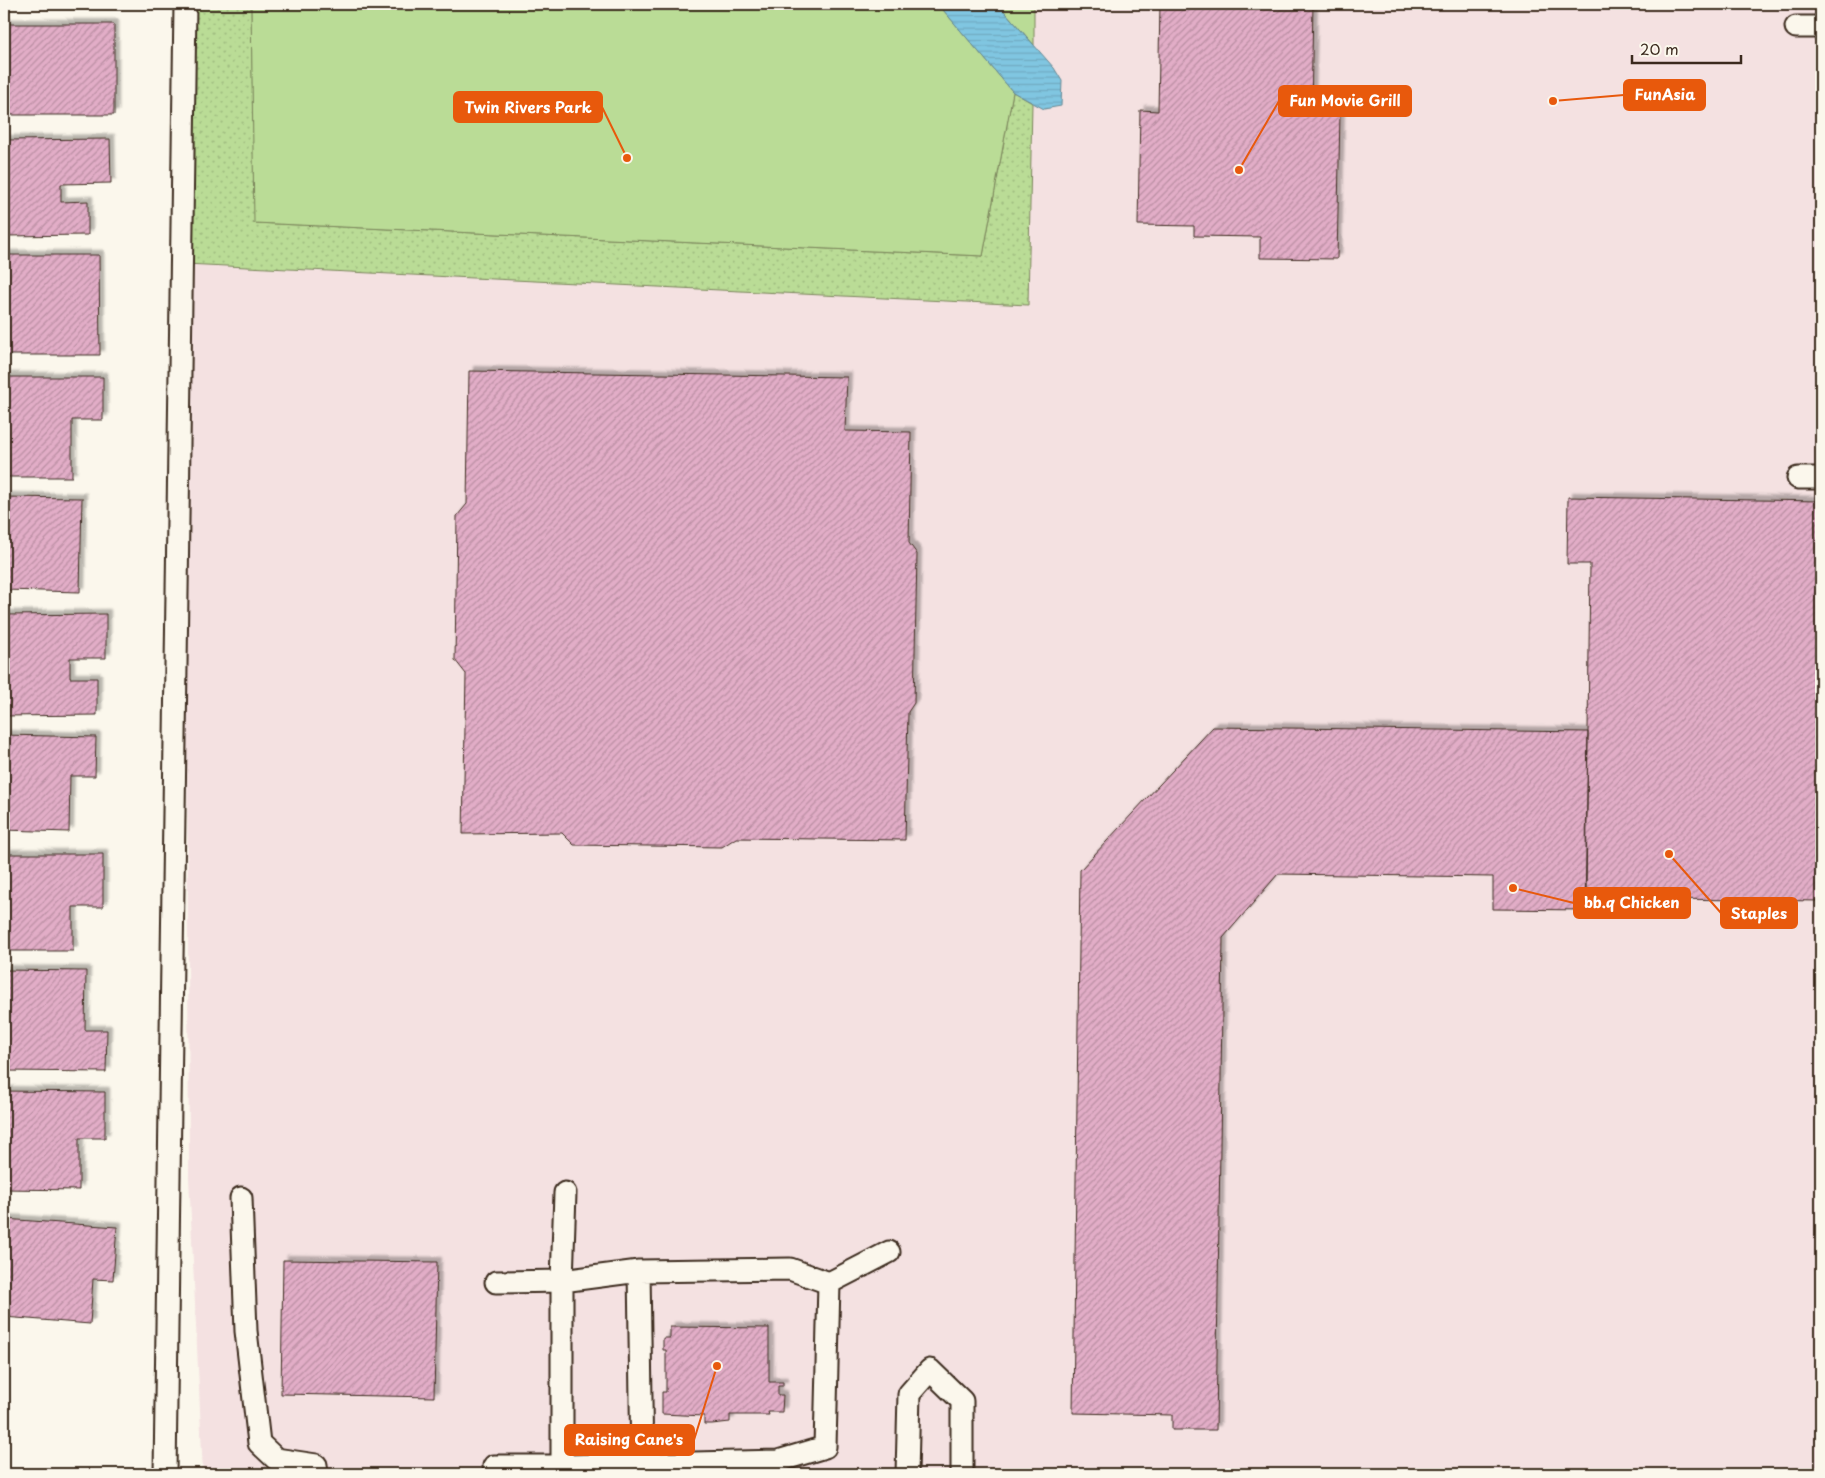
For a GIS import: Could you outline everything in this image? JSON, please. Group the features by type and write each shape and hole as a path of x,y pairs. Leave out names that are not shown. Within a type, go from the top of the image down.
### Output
{"lane":[{"path":"165,1474 185,4"},
{"path":"1796,27 1821,27"},
{"path":"1798,478 1821,478"},
{"path":"562,1466 562,1281 565,1193"},
{"path":"241,1198 246,1331 259,1443 276,1460 316,1465 316,1474"},
{"path":"496,1282 562,1281 639,1271 790,1269 829,1283 889,1252"},
{"path":"639,1271 642,1464"},
{"path":"494,1466 778,1461 825,1447 829,1283"},
{"path":"907,1474 909,1394 930,1370 962,1401 962,1474"}],"shaded area":[{"path":"1033,4 1821,4 1821,1474 203,1474 189,1177 185,264 1028,305"}],"green space":[{"path":"188,4 251,4 255,223 983,256 1013,92 1032,103 1028,305 185,264"},
{"path":"251,4 938,4 1013,92 983,256 254,223"},
{"path":"998,4 1034,4 1034,45"}],"water":[{"path":"938,4 998,4 1054,68 1062,81 1061,106 1044,109 1013,92"}],"building":[{"path":"1160,4 1313,4 1311,114 1340,114 1337,259 1260,258 1260,237 1194,236 1194,226 1138,225 1140,110 1158,111"},
{"path":"4,24 114,24 114,115 4,115"},
{"path":"110,139 111,183 61,184 61,202 88,201 88,235 4,236 4,140"},
{"path":"4,255 99,255 100,355 4,355"},
{"path":"469,371 847,377 845,431 911,432 909,543 917,554 914,703 908,712 905,840 736,838 722,847 574,845 562,833 463,834 466,674 455,660 457,516 467,504"},
{"path":"4,377 103,377 103,420 72,420 72,477 4,477"},
{"path":"4,497 82,498 80,592 4,590"},
{"path":"1568,497 1821,501 1821,901 1586,898 1590,564 1567,564"},
{"path":"106,614 106,658 70,658 70,678 97,678 97,715 4,716 4,615"},
{"path":"1213,727 1588,732 1585,910 1493,909 1493,877 1278,874 1223,938 1216,1430 1172,1430 1172,1415 1073,1413 1080,870"},
{"path":"4,735 96,737 95,776 70,776 69,832 4,830"},
{"path":"4,854 103,854 103,907 73,907 73,951 4,951"},
{"path":"4,970 86,971 85,1030 107,1030 106,1072 4,1071"},
{"path":"4,1091 105,1092 105,1138 79,1138 79,1190 4,1189"},
{"path":"4,1219 117,1227 113,1280 93,1279 90,1324 4,1317"},
{"path":"283,1260 437,1262 434,1397 281,1394"},
{"path":"670,1327 769,1328 769,1382 783,1382 783,1386 778,1386 778,1395 783,1395 782,1412 768,1412 769,1415 730,1415 730,1422 712,1424 704,1424 704,1416 662,1414 662,1392 666,1392 666,1350 663,1350 663,1338 670,1338"}],"place":[{"name":"FunAsia","path":"1553,101"},
{"name":"Twin Rivers Park","path":"627,158"},
{"name":"Fun Movie Grill","path":"1239,170"},
{"name":"Staples","path":"1669,854"},
{"name":"bb.q Chicken","path":"1513,888"},
{"name":"Raising Cane's","path":"717,1366"}]}
